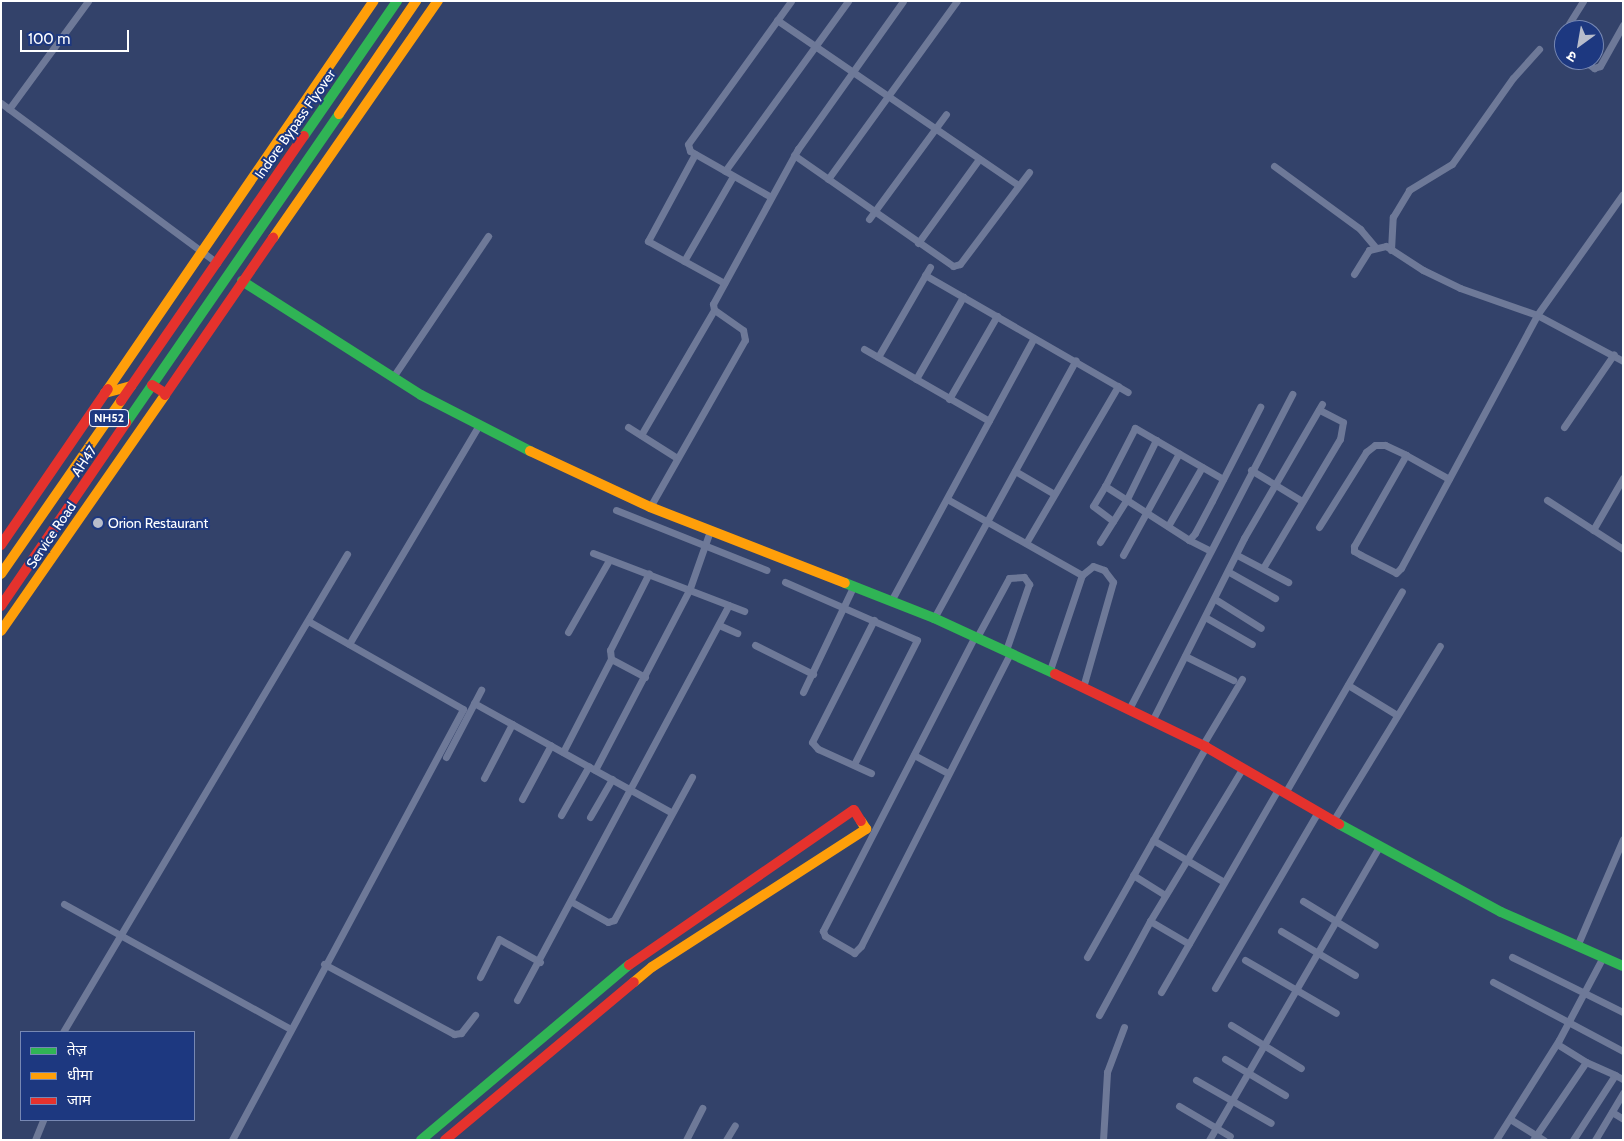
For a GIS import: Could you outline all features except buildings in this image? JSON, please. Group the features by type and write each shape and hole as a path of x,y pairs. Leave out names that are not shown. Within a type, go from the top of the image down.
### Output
{"main road":[{"path":"1,545 374,1"},
{"name":"Indore Bypass Flyover","path":"217,263 397,1"},
{"name":"AH47","path":"1,606 416,1"},
{"name":"Service Road","path":"1,631 438,1"},
{"name":"AH47","path":"1,574 217,263"},
{"path":"242,281 393,377 478,426 650,507 934,618 1050,670 1204,747 1379,847 1502,912 1623,966"},
{"path":"105,393 132,386"},
{"path":"152,386 165,393"},
{"path":"421,1140 631,964 854,810 866,829 652,966 446,1140"}],"street":[{"path":"8,109 88,1"},
{"path":"771,197 695,154 688,148 688,144 791,1"},
{"path":"724,171 848,1"},
{"path":"641,435 714,310 713,304 794,155 903,1"},
{"path":"828,179 957,1"},
{"path":"1571,20 1583,1"},
{"path":"777,20 852,74 1018,185"},
{"path":"1604,59 1623,25"},
{"path":"1391,250 1393,217 1409,190 1452,164 1512,78 1539,49"},
{"path":"1,103 200,253 217,263"},
{"path":"870,219 946,114"},
{"path":"695,154 648,236 651,244 724,283"},
{"path":"794,155 948,265 960,264 1029,172"},
{"path":"918,243 979,159"},
{"path":"1274,166 1360,229 1375,247"},
{"path":"684,261 733,176"},
{"path":"1406,455 1354,546 1354,551 1361,556 1399,572 1538,314 1623,194"},
{"path":"393,377 488,236"},
{"path":"1354,274 1368,250 1375,247 1391,250 1460,288 1538,314 1614,354 1623,361"},
{"path":"878,357 930,267"},
{"path":"925,275 1076,360 1128,392"},
{"path":"916,379 963,297"},
{"path":"650,507 745,340 746,335 738,325 714,310"},
{"path":"949,399 997,316"},
{"path":"891,601 1034,338"},
{"path":"864,349 989,421"},
{"path":"1564,427 1614,354"},
{"path":"934,618 1076,360"},
{"path":"1026,543 1118,386"},
{"path":"1129,709 1209,550 1292,394"},
{"path":"1189,540 1260,407"},
{"path":"1152,721 1237,555 1321,407 1338,418 1344,426 1340,439 1263,568"},
{"path":"349,644 478,426"},
{"path":"628,427 677,458"},
{"path":"1113,521 1093,506 1135,428 1223,478"},
{"path":"1100,542 1126,499 1156,440"},
{"path":"1319,527 1366,452 1375,445 1385,445 1449,479"},
{"path":"1123,555 1179,453"},
{"path":"1168,526 1202,467"},
{"path":"1251,470 1277,484 1302,501"},
{"path":"1016,471 1054,494"},
{"path":"1593,530 1623,478"},
{"path":"1105,486 1189,540 1209,550"},
{"path":"947,499 987,524 1082,574"},
{"path":"1547,500 1622,548"},
{"path":"616,510 768,570"},
{"path":"561,815 592,768 645,678 690,588 710,530"},
{"path":"593,553 690,588 744,611"},
{"path":"64,1031 347,554"},
{"path":"1237,555 1288,582"},
{"path":"568,632 609,560"},
{"path":"1050,670 1082,574 1093,566 1104,570 1112,582 1083,687"},
{"path":"1229,572 1275,598"},
{"path":"563,752 611,659 610,650 649,573"},
{"path":"1024,577 1029,584 1009,651 861,946 854,953 825,936 823,931 976,636 1009,578 1024,577"},
{"path":"785,582 917,640 854,764"},
{"path":"803,692 853,587"},
{"path":"1161,992 1224,882 1348,685 1402,591"},
{"path":"1215,599 1261,628"},
{"path":"517,1000 540,962 730,605"},
{"path":"1205,618 1252,644"},
{"path":"871,772 818,749 812,742 874,620"},
{"path":"232,1140 324,964 463,709 308,621"},
{"path":"719,625 737,633"},
{"path":"754,645 812,674"},
{"path":"1333,821 1440,646"},
{"path":"1185,656 1233,680"},
{"path":"611,659 645,678"},
{"path":"1087,957 1242,679"},
{"path":"1348,685 1397,715"},
{"path":"446,757 481,690"},
{"path":"474,703 671,812"},
{"path":"484,778 512,724"},
{"path":"522,799 551,745"},
{"path":"914,754 948,772"},
{"path":"1099,1015 1150,921 1242,769"},
{"path":"572,902 608,922 614,920 692,776"},
{"path":"590,817 612,779"},
{"path":"1215,988 1318,812"},
{"path":"1577,946 1623,839"},
{"path":"1153,840 1224,882"},
{"path":"1209,1140 1379,847"},
{"path":"1133,876 1166,895"},
{"path":"1303,900 1375,945"},
{"path":"64,904 290,1029"},
{"path":"1150,921 1189,944"},
{"path":"1281,931 1356,975"},
{"path":"480,977 499,939 540,962"},
{"path":"1512,957 1583,994 1623,1012"},
{"path":"1496,1140 1557,1044 1602,957"},
{"path":"1245,960 1336,1013"},
{"path":"324,964 454,1034 461,1033 475,1015"},
{"path":"1493,982 1623,1051"},
{"path":"1231,1025 1301,1068"},
{"path":"1103,1140 1107,1072 1124,1027"},
{"path":"1557,1044 1586,1062 1623,1079"},
{"path":"1225,1059 1285,1095"},
{"path":"1535,1137 1586,1062"},
{"path":"1573,1140 1614,1076"},
{"path":"1196,1080 1271,1122"},
{"path":"1595,1140 1623,1093"},
{"path":"1180,1106 1230,1136"},
{"path":"686,1140 702,1108"},
{"path":"1612,1112 1623,1119"},
{"path":"1510,1119 1535,1137 1544,1140"},
{"path":"35,1140 43,1121"},
{"path":"726,1140 735,1125"}],"traffic: fast":[{"path":"304,136 397,1"},
{"path":"126,423 339,114"},
{"path":"242,281 421,395 530,451"},
{"path":"845,583 934,618 1055,674"},
{"path":"1339,824 1501,912 1623,966"},
{"path":"421,1140 629,965"}],"traffic: slow":[{"path":"108,389 374,1"},
{"path":"339,114 416,1"},
{"path":"273,238 438,1"},
{"path":"105,393 131,386"},
{"path":"1,631 165,395"},
{"path":"1,574 121,401"},
{"path":"530,451 650,507 845,583"},
{"path":"634,982 652,967 866,829 861,821"}],"traffic: jam":[{"path":"121,401 304,136"},
{"path":"165,395 273,238"},
{"path":"152,385 165,393"},
{"path":"1,545 108,389"},
{"path":"1,606 126,423"},
{"path":"1055,674 1206,747 1339,824"},
{"path":"629,965 854,810 861,821"},
{"path":"445,1140 634,982"}],"place":[{"name":"Orion Restaurant","path":"98,523"}]}
